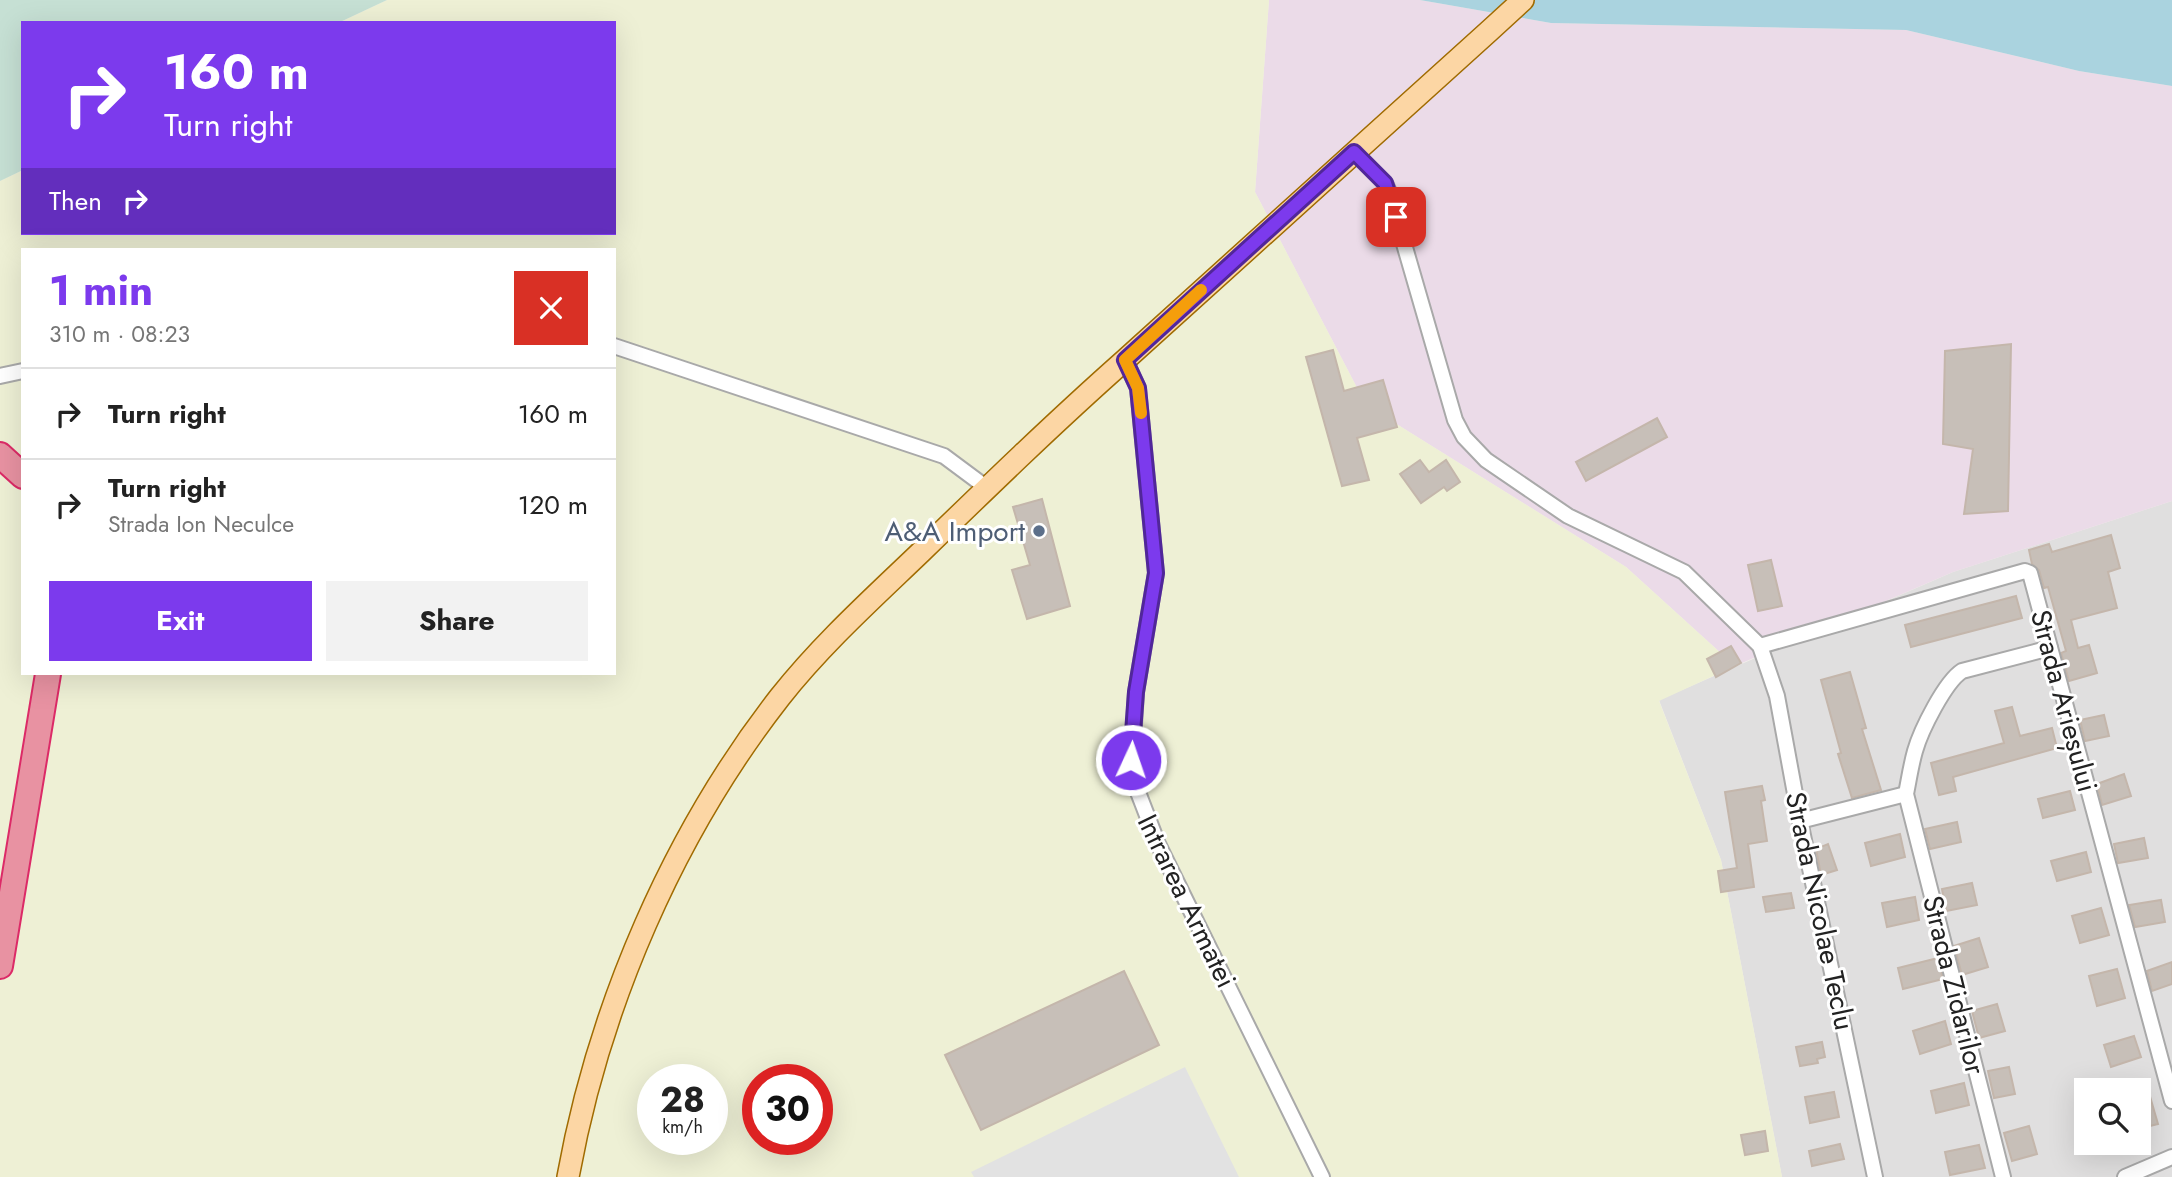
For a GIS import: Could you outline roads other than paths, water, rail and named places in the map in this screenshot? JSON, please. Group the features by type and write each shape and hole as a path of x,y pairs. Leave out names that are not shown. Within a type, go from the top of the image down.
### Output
{"highway":[{"path":"0,455 21,474"},
{"path":"0,966 48,675"}],"main road":[{"path":"568,1177 595,1064 622,983 665,883 718,787 780,698 836,634 1062,415 1523,0"}],"street":[{"path":"1354,152 1385,183 1389,192 1455,420 1464,437 1486,460 1568,516 1684,572 1760,646"},
{"path":"616,347 944,456 988,488"},
{"name":"Intrarea Armatei","path":"1125,360 1138,388 1156,573 1136,692 1131,775 1158,844 1322,1177"},
{"path":"0,376 21,371"},
{"name":"Strada Arieșului","path":"1760,646 2025,570 2031,573 2172,1101"},
{"name":"Strada Nicolae Teclu","path":"1760,646 1777,696 1800,821 1875,1177"},
{"name":"Strada Zidarilor","path":"2003,1177 1906,794 1916,748 1929,718 1955,676 1962,671 2050,648"},
{"path":"1800,821 1906,794"},
{"path":"2125,1177 2172,1157"}],"water":[{"path":"1420,0 2172,0 2172,86 2079,71 1906,30 1551,23"}],"place":[{"name":"A&A Import","path":"1039,531"}]}
